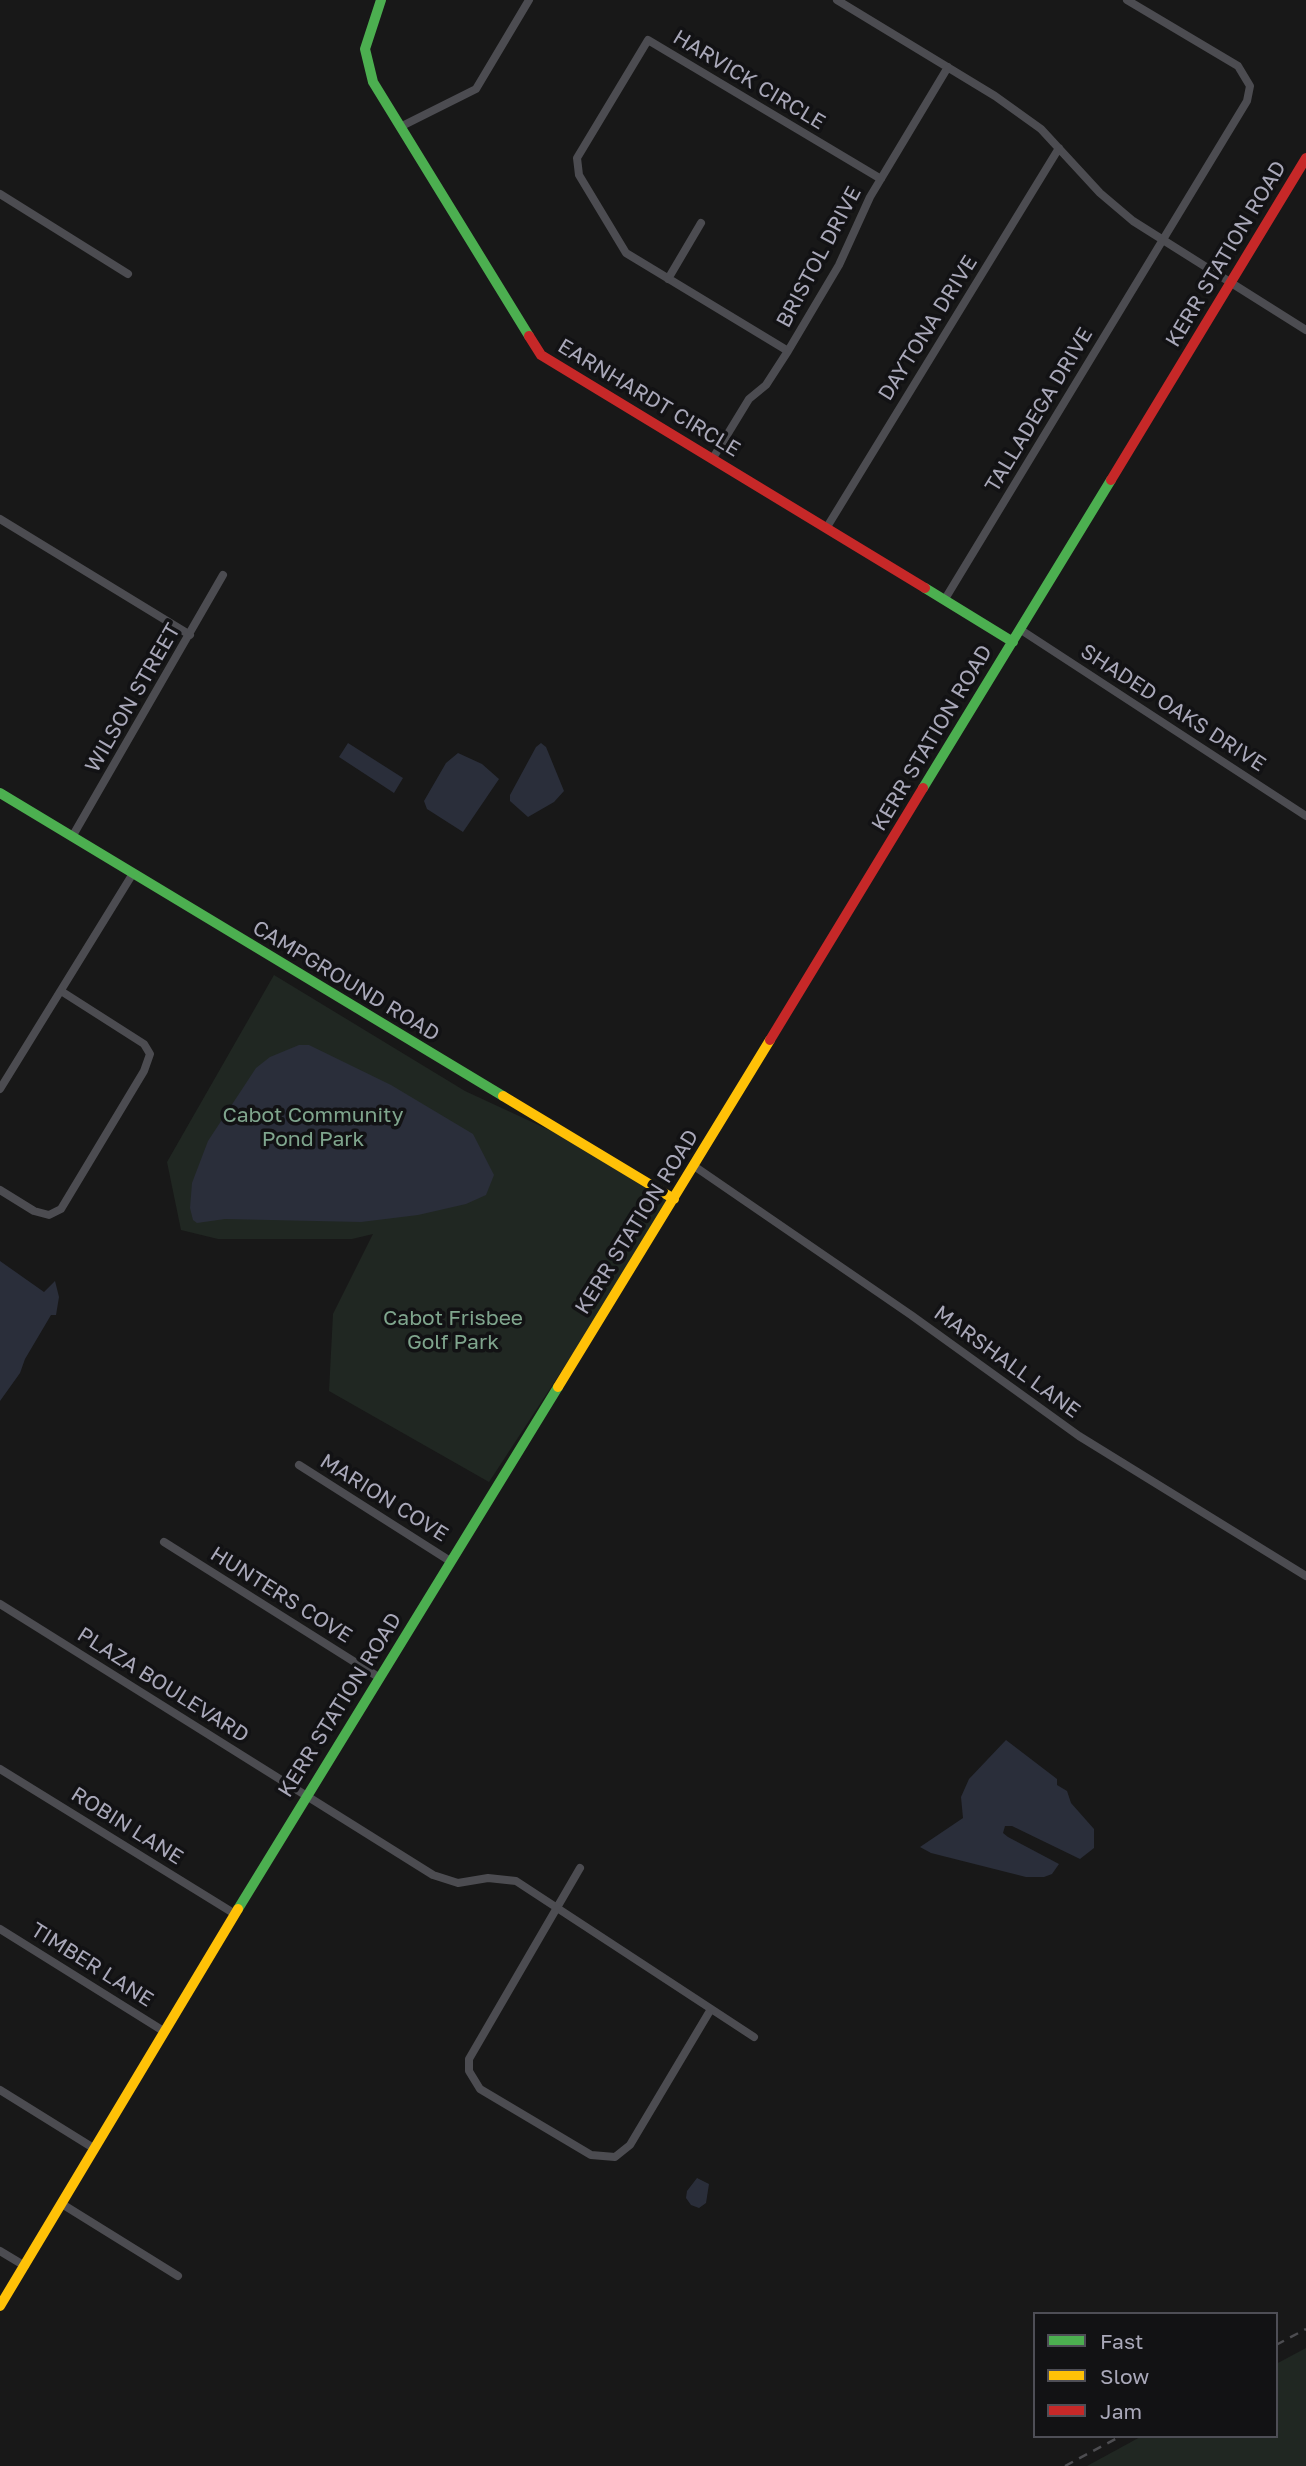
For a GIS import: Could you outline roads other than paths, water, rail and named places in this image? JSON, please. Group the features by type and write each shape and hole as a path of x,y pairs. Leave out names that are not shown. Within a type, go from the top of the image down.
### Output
{"street":[{"name":"EARNHARDT CIRCLE","path":"381,0 365,49 373,82 541,355 713,457 1013,642"},
{"path":"400,127 476,89 529,0"},
{"path":"837,0 948,67 1041,129 1100,193 1163,239 1306,330"},
{"name":"TALLADEGA DRIVE","path":"945,599 1247,101 1250,86 1238,66 1127,0"},
{"name":"HARVICK CIRCLE","path":"788,351 626,253 577,167 577,158 648,40 881,179"},
{"name":"BRISTOL DRIVE","path":"713,457 749,400 766,385 788,351 839,265 881,179 948,67"},
{"name":"DAYTONA DRIVE","path":"827,527 1059,148"},
{"name":"KERR STATION ROAD","path":"0,2306 307,1795 674,1199 1306,159"},
{"path":"0,194 128,274"},
{"path":"668,279 701,223"},
{"path":"0,519 190,635"},
{"name":"WILSON STREET","path":"72,837 223,575"},
{"name":"SHADED OAKS DRIVE","path":"1021,630 1306,816"},
{"name":"CAMPGROUND ROAD","path":"0,793 132,875 674,1199"},
{"path":"0,1089 132,875"},
{"path":"0,1190 34,1210 49,1215 61,1209 144,1071 150,1054 144,1044 61,991"},
{"name":"MARSHALL LANE","path":"694,1166 911,1315 1079,1436 1306,1576"},
{"name":"MARION COVE","path":"299,1465 450,1561"},
{"name":"HUNTERS COVE","path":"164,1542 380,1678"},
{"name":"PLAZA BOULEVARD","path":"0,1604 446,1881 509,1879 754,2037"},
{"name":"ROBIN LANE","path":"0,1769 235,1914"},
{"path":"580,1868 469,2059 469,2071 473,2081 489,2094 591,2155 614,2157 630,2145 712,2009"},
{"name":"TIMBER LANE","path":"0,1929 165,2032"},
{"path":"0,2090 95,2148"},
{"path":"62,2204 178,2276"},
{"path":"0,2251 25,2266"}],"water":[{"path":"348,743 403,778 394,793 339,757"},
{"path":"541,743 546,747 564,791 554,802 528,817 510,801 510,795 536,747"},
{"path":"458,753 482,764 499,779 463,832 427,809 424,801 446,763"},
{"path":"299,1045 309,1045 391,1085 473,1134 494,1175 486,1195 466,1204 418,1215 361,1222 225,1219 197,1223 193,1220 190,1208 192,1183 208,1141 256,1068 270,1057"},
{"path":"0,1261 44,1292 55,1281 59,1297 56,1315 51,1315 25,1359 20,1373 0,1401"},
{"path":"1006,1740 1057,1779 1057,1785 1067,1791 1071,1803 1094,1829 1094,1848 1080,1859 1012,1826 1005,1826 1003,1833 1008,1837 1059,1864 1052,1874 1044,1877 1026,1877 931,1853 920,1847 963,1818 961,1797 969,1779"},
{"path":"697,2178 709,2184 706,2203 699,2208 691,2205 686,2198 687,2191"}],"railway":[{"path":"1278,2344 1306,2329"},
{"path":"1065,2466 1117,2438"}],"park label":[{"name":"Cabot Community Pond Park","path":"313,1127"},
{"name":"Cabot Frisbee Golf Park","path":"453,1330"}]}
